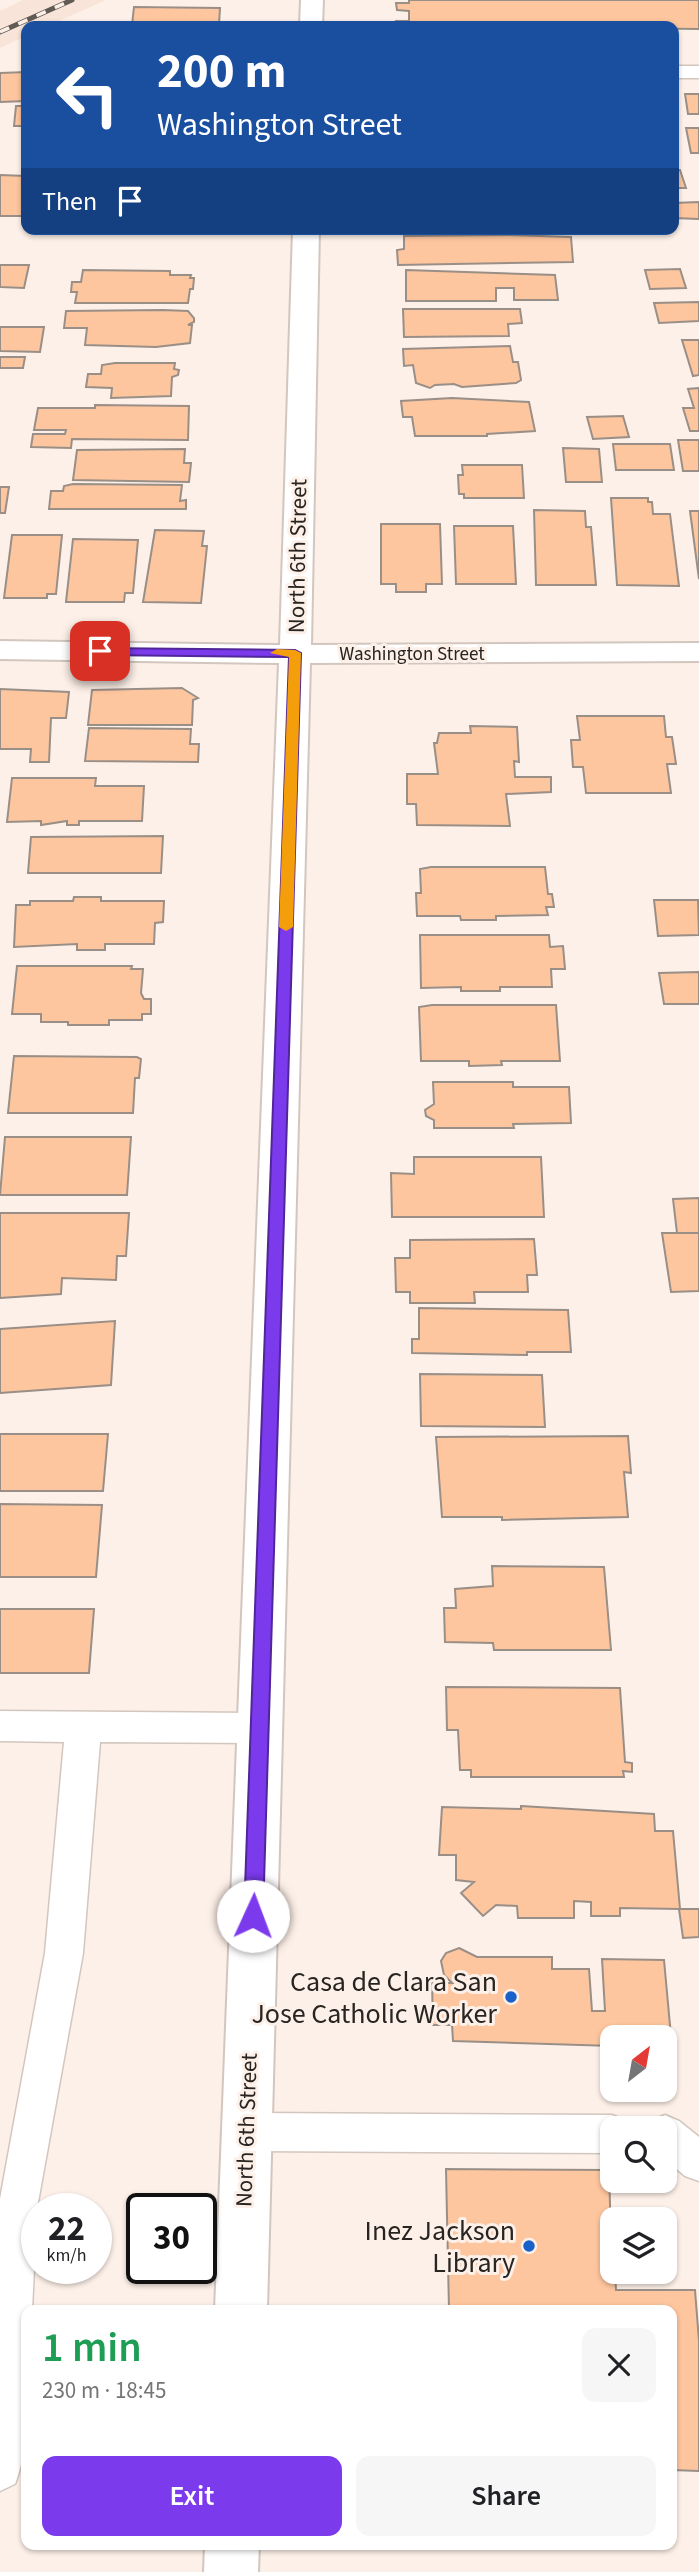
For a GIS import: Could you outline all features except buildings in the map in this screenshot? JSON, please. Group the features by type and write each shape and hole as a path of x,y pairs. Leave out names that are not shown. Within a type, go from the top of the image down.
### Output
{"street":[{"path":"311,21 312,0"},
{"name":"North 6th Street","path":"241,2305 295,653 306,235"},
{"name":"Washington Street","path":"0,650 295,653 699,652"},
{"path":"231,2572 232,2550"}],"lane":[{"path":"679,72 699,72"},
{"path":"0,1726 260,1728"},
{"path":"0,2469 10,2356 10,2206 64,1954 83,1727"},
{"path":"246,2132 600,2134"},
{"path":"677,2144 699,2162"}],"shaded area":[{"path":"23,0 106,0 59,21 21,21 21,38 0,48 0,11"}],"railway":[{"path":"25,21 72,0"},
{"path":"0,32 21,23"}],"slow traffic":[{"path":"277,653 295,653 286,927"}],"place":[{"name":"Casa de Clara San Jose Catholic Worker","path":"511,1997"},
{"name":"Inez Jackson Library","path":"529,2246"}],"route":[{"path":"100,651 295,653 253,1916"}]}
